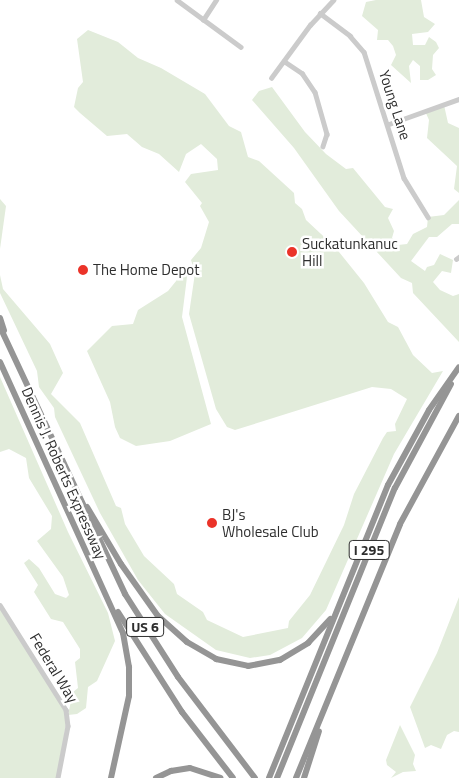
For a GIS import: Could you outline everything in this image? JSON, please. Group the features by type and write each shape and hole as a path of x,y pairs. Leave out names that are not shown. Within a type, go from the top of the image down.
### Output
{"highway":[{"path":"0,318 12,350"},
{"name":"Dennis J. Roberts Expressway","path":"0,327 67,473"},
{"name":"Dennis J. Roberts Expressway","path":"0,363 106,594"},
{"path":"269,777 343,593 401,459 429,410 459,367"},
{"name":"I 295","path":"277,778 395,488 430,419 459,373"},
{"name":"I 295","path":"296,778 406,511 459,416"},
{"path":"67,473 114,554 152,609 181,638 216,659 248,666 286,658 322,631 343,593"},
{"name":"US 6","path":"67,473 109,562 140,618 182,683 255,778"},
{"path":"106,594 185,717 232,778"},
{"name":"US 6","path":"106,594 123,633 130,674 126,709 111,778"},
{"path":"304,778 331,691"},
{"path":"156,778 171,771 190,768 220,778"}],"street":[{"path":"177,0 241,47"},
{"path":"203,20 216,0"},
{"path":"271,78 320,13 333,0"},
{"name":"Young Lane","path":"320,13 361,47 389,124 404,178 428,217"},
{"path":"284,61 302,73 315,92 327,134 323,146"},
{"path":"389,124 459,99"},
{"name":"Federal Way","path":"0,605 66,710 68,726 58,778"}],"green space":[{"path":"376,0 421,0 424,17 435,24 428,32 412,34 413,45 425,45 429,37 436,42 439,48 433,55 432,69 436,75 428,80 420,80 420,66 413,60 409,66 411,83 391,65 396,55 393,46 388,40 377,40 378,30 362,16 366,2"},
{"path":"88,30 118,42 138,58 161,68 205,94 229,126 241,132 248,157 259,161 294,193 295,203 302,209 306,220 335,247 364,283 388,322 398,327 413,355 432,373 443,371 394,454 326,610 302,638 270,655 250,658 216,650 165,614 138,580 100,513 55,417 54,408 39,387 37,371 0,293 0,275 3,289 50,344 63,373 51,394 80,423 116,506 121,508 125,524 144,556 174,584 177,594 203,612 207,620 243,637 288,628 289,621 310,595 344,525 354,494 383,438 387,432 396,431 395,424 407,399 391,389 372,387 235,430 227,427 216,409 189,314 195,273 191,260 201,248 209,222 200,206 202,203 185,182 191,174 218,170 217,159 201,144 186,154 179,172 159,154 142,147 127,134 107,136 74,107 78,88 83,82 77,39"},
{"path":"272,87 305,132 326,154 346,169 353,168 385,207 393,209 388,218 394,231 392,238 398,245 407,244 413,234 427,227 428,217 444,215 459,200 459,224 452,224 437,237 429,237 411,261 425,271 427,267 434,265 440,254 453,260 451,273 442,271 433,282 440,290 453,296 459,294 459,342 413,293 412,283 401,278 339,211 294,148 252,100 259,91"},
{"path":"444,105 448,123 459,128 459,193 454,189 457,166 427,138 429,120 425,111"},
{"path":"0,199 6,206 0,249"},
{"path":"185,270 187,277 182,317 211,424 170,441 136,446 120,438 115,427 110,402 87,351 112,326 133,324 138,310 168,291"},
{"path":"0,377 68,532 108,613 115,641 97,681 88,687 86,708 77,714 68,715 73,692 78,688 75,662 80,658 80,649 63,622 51,619 34,592 38,585 24,563 29,559 39,568 55,594 66,598 69,595 63,577 37,541 51,529 52,516 29,478 26,458 9,449 0,452"},
{"path":"459,597 459,732 454,731 447,735 441,749 431,745 425,748 410,707 437,653"},
{"path":"0,603 67,716 58,778 0,778"},
{"path":"400,725 415,755 413,764 416,771 403,772 391,778 396,772 387,765 386,760"}],"place":[{"name":"Suckatunkanuc Hill","path":"292,252"},
{"name":"The Home Depot","path":"83,270"},
{"name":"BJ's Wholesale Club","path":"212,523"}]}
